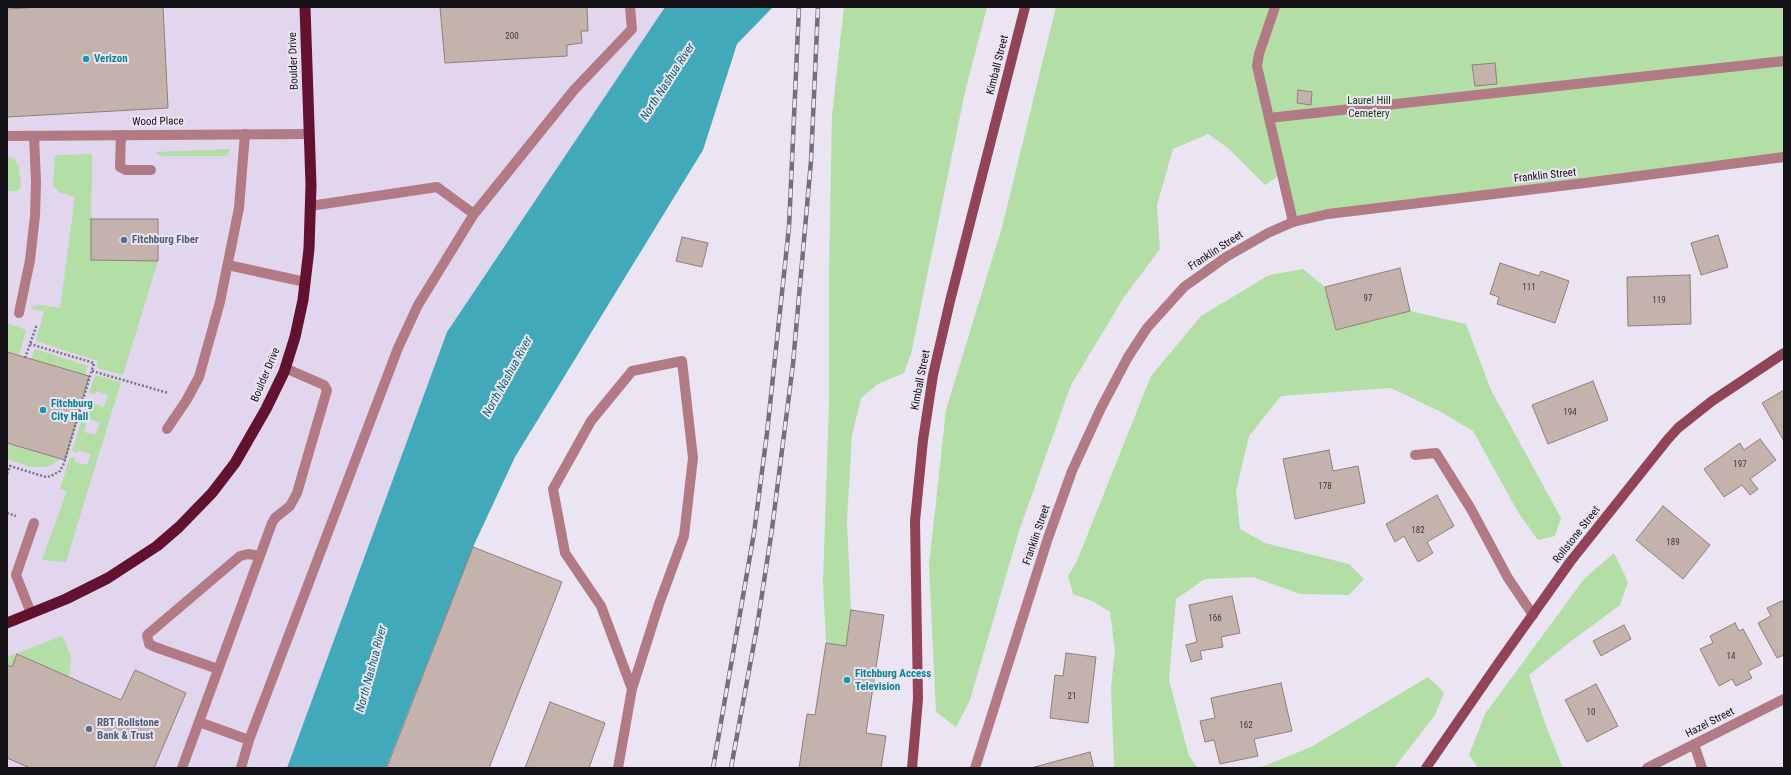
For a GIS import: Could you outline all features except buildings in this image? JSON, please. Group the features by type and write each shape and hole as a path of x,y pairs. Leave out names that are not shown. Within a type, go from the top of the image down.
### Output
{"highway":[{"name":"Boulder Drive","path":"7,623 108,578 157,546 179,527 212,493 235,463 266,409 285,368 295,337 305,282 310,206 305,7"}],"main road":[{"name":"Kimball Street","path":"912,768 918,699 915,521 922,440 950,301 1025,7"},
{"name":"Rollstone Street","path":"1426,768 1570,562 1678,428 1712,400 1784,353"}],"street":[{"path":"241,768 249,740 398,348 418,305 474,214 574,90 632,29 630,7"},
{"path":"1275,7 1259,54 1257,66 1293,222"},
{"path":"1268,118 1784,61"},
{"path":"167,430 186,401 199,377 220,302 239,208 245,134"},
{"name":"Wood Place","path":"7,136 309,134"},
{"path":"121,135 120,167 126,170 150,170"},
{"path":"19,313 30,260 35,216 36,182 34,136"},
{"name":"Franklin Street","path":"975,768 1048,538 1072,471 1101,408 1128,357 1147,328 1184,287 1245,246 1293,222 1328,214 1784,157"},
{"path":"310,206 437,187 474,214"},
{"path":"228,265 305,282"},
{"path":"618,768 632,688 684,536 693,458 682,360 632,371 591,421 553,489 565,553 601,606 632,688"},
{"path":"182,768 272,523 290,506 297,493 327,390 324,385 285,368"},
{"path":"1416,456 1436,453 1471,509 1508,578 1532,615"},
{"path":"31,613 16,574 34,523"},
{"path":"218,669 155,647 149,644 147,635 240,556 248,554 260,556"},
{"name":"Hazel Street","path":"1647,768 1784,699"},
{"path":"199,722 249,740"},
{"path":"1694,744 1702,768"}],"path":[{"path":"7,474 9,465 46,477 60,471 64,463 94,363 30,344"},
{"path":"92,371 153,389"}],"shaded area":[{"path":"7,7 665,7 447,332 287,768 7,768"}],"green space":[{"path":"844,7 987,7 965,92 911,354 904,373 878,384 861,398 852,435 847,521 851,610 846,646 826,643 823,583 829,402 829,269 832,116"},
{"name":"Laurel Hill Cemetery","path":"1056,7 1784,7 1784,157 1293,222 1281,174 1265,185 1228,148 1208,134 1173,149 1157,205 1160,249 1124,297 1071,385 1019,531 970,700 956,727 936,712 929,565 946,410 1002,227"},
{"path":"230,149 227,156 162,156 158,155 156,152"},
{"path":"92,154 91,260 158,261 123,375 97,368 98,361 36,341 44,311 32,309 33,306 41,305 60,308 75,197 59,192 53,186 55,158 56,155"},
{"path":"7,156 14,159 19,166 21,187 18,191 7,191"},
{"path":"1303,269 1325,287 1336,330 1410,311 1466,324 1491,390 1561,518 1555,536 1538,540 1518,512 1473,431 1441,412 1391,388 1281,396 1249,436 1236,491 1240,529 1265,543 1349,564 1364,579 1349,595 1300,594 1253,577 1205,579 1176,599 1169,680 1189,756 1198,768 1114,768 1111,687 1115,650 1110,612 1092,601 1073,594 1068,576 1077,561 1151,376 1201,316 1269,275"},
{"path":"7,323 26,330 19,356 7,352"},
{"path":"35,349 88,366 85,375 31,359"},
{"path":"95,375 121,382 66,562 42,560 67,491 60,489 70,457 75,458 75,462 87,465 91,454 79,450 78,453 72,451 81,422 86,423 84,432 95,435 100,423 83,417 88,399 94,400 93,403 104,407 108,395 97,391 95,394 89,393"},
{"path":"7,443 61,459 44,467 30,467 7,459"},
{"path":"1614,553 1628,582 1620,605 1566,645 1529,675 1546,726 1563,768 1478,768 1469,755 1485,714 1584,579"},
{"path":"62,636 71,656 69,677 18,654 12,667 7,665 7,657"},
{"path":"1428,677 1444,692 1435,715 1394,768 1259,768 1311,747"}],"water":[{"name":"North Nashua River","path":"665,7 773,7 737,44 703,150 515,457 473,547 386,768 287,768 447,332"}],"railway":[{"path":"713,768 754,533 767,433 789,227 799,7"},
{"path":"731,768 757,627 772,529 793,364 811,161 818,7"}],"place":[{"name":"Verizon","path":"86,59"},
{"name":"Fitchburg Fiber","path":"124,240"},
{"name":"Fitchburg City Hall","path":"43,410"},
{"name":"Fitchburg Access Television","path":"847,680"},
{"name":"RBT Rollstone Bank & Trust","path":"89,729"}]}
